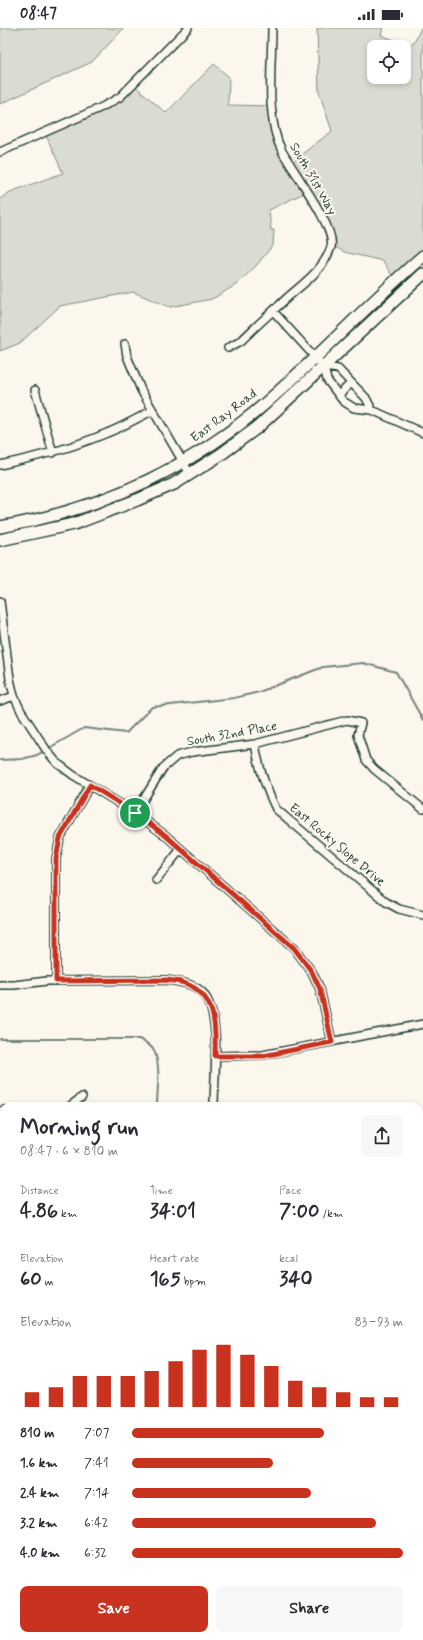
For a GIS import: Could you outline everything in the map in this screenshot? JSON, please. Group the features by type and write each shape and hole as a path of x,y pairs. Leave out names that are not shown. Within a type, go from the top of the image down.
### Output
{"main road":[{"name":"East Ray Road","path":"0,540 74,524 137,500 174,484 220,455 258,427 319,361 423,256"},
{"name":"East Ray Road","path":"0,527 48,518 94,504 134,488 182,462 212,444 254,413 423,274"}],"street":[{"path":"0,152 102,107 120,97 188,28"},
{"name":"South 31st Way","path":"272,28 272,114 275,134 284,155 320,213 331,235 332,245 320,268 273,311"},
{"path":"228,348 241,341 273,311 319,361 327,380 343,401 354,408 372,410 423,433"},
{"path":"125,344 127,356 133,373 152,411 190,474"},
{"path":"319,361 338,369 366,398 372,410"},
{"path":"339,395 351,383"},
{"path":"35,390 53,453"},
{"path":"0,465 53,453 109,433 152,411"},
{"path":"0,601 10,679 14,696 36,736 57,763 73,775 135,813 181,849 294,948 312,972 320,989 332,1042"},
{"path":"0,701 14,696"},
{"name":"South 32nd Place","path":"135,813 163,768 177,756 192,752 255,744 347,720 361,723 358,734 366,760 374,769 423,809"},
{"name":"East Rocky Slope Drive","path":"255,744 265,788 276,809 386,902 399,909 423,915"},
{"path":"56,981 56,859 60,838 90,785"},
{"path":"156,880 181,849"},
{"path":"0,985 56,981 166,980 183,982 202,992 210,1004 213,1017 215,1056 214,1102"},
{"path":"215,1056 263,1056 423,1024"},
{"path":"75,1102 82,1097"}],"shaded area":[{"path":"0,28 124,28 92,62 0,104"},
{"path":"317,28 383,28 381,35 394,40 367,40 367,84 411,84 411,44 414,43 421,28 423,28 423,257 393,277 383,261 344,252 332,245 331,235 306,192 269,210 271,230 274,230 273,245 256,266 236,285 212,299 170,307 133,292 60,306 20,343 0,351 0,199 10,192 63,173 44,131 102,107 133,84 166,113 214,64 229,77 228,105 272,106 272,114 290,165 332,131 319,92"}],"waterway":[{"path":"0,760 22,759 37,755 84,728 126,733 152,707 234,698 259,692 323,667 363,663 396,672 423,720"},
{"path":"0,1039 139,1039 152,1048 157,1059 157,1102"}],"route":[{"path":"90,785 135,813 165,835 284,937 294,948 312,972 320,989 332,1042 263,1056 215,1056 213,1017 210,1004 202,992 194,987 183,982 166,980 56,981 56,859 60,838 64,829 90,785"}]}
